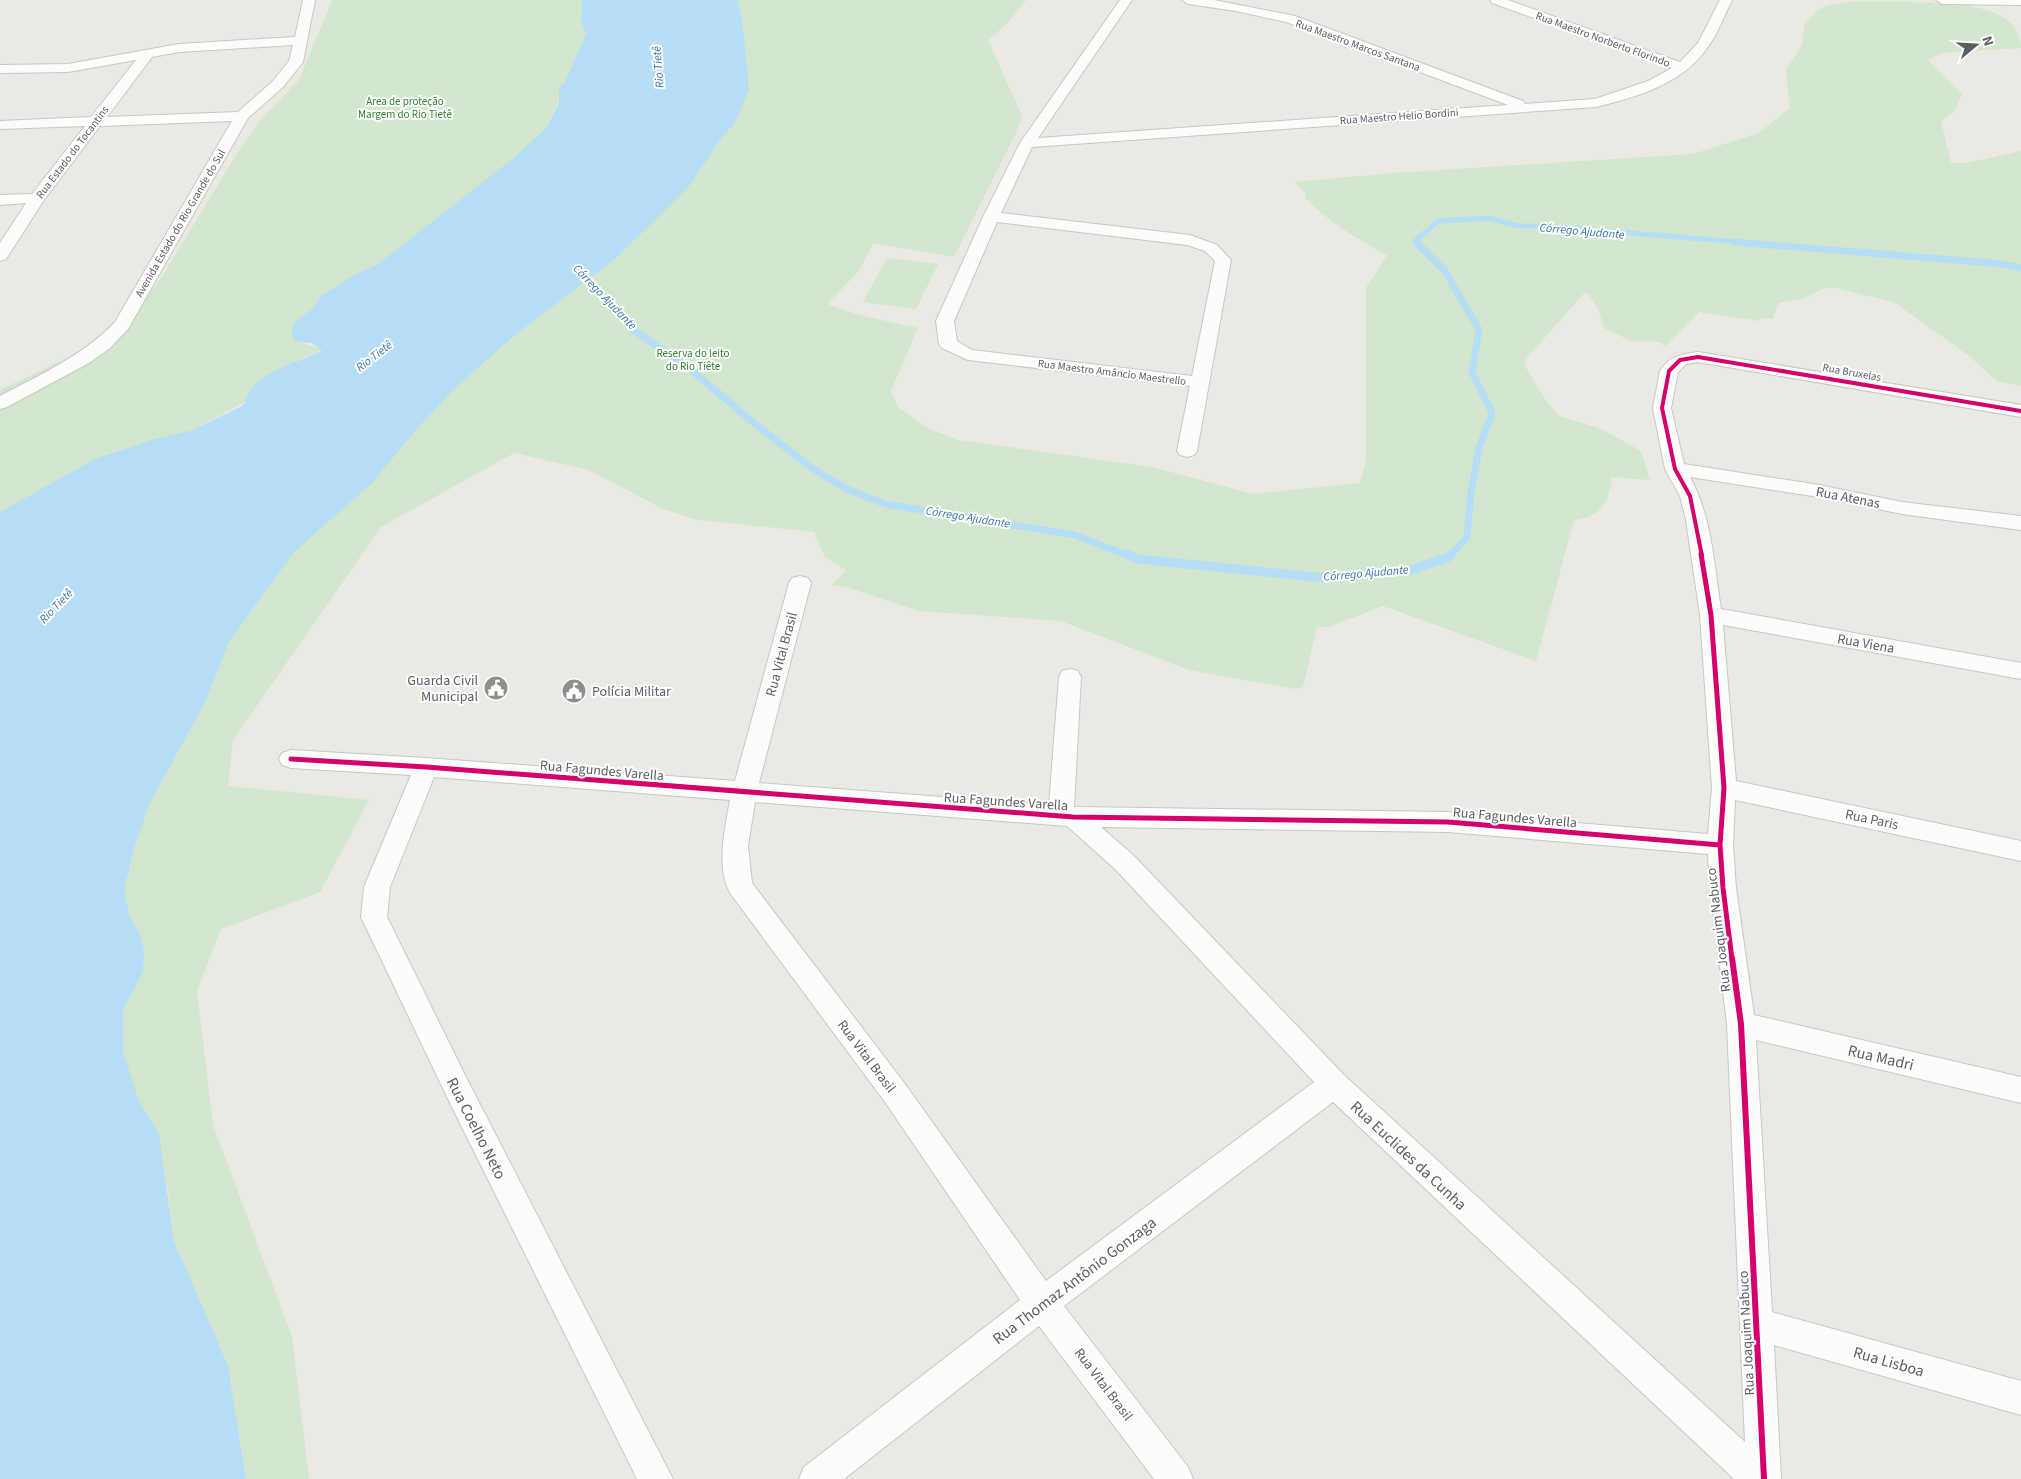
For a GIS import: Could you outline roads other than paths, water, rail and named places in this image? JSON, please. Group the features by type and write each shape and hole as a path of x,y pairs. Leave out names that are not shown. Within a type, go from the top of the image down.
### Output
{"street":[{"name":"Avenida Estado do Rio Grande do Sul","path":"0,403 83,359 104,344 122,325 242,116 278,84 296,62 309,0"},
{"name":"Rua Maestro Amâncio Maestrello","path":"991,218 1190,240 1212,248 1224,260 1200,382 968,355 948,344 945,321 991,218 1027,143 1126,0"},
{"name":"Rua Maestro Marcos Santana","path":"1188,0 1236,7 1290,19 1524,107"},
{"name":"Rua Maestro Norberto Florindo","path":"1496,0 1682,67"},
{"name":"Rua Maestro Helio Bordini","path":"1027,143 1596,103 1637,90 1668,77 1682,67 1701,48 1726,0"},
{"path":"1942,0 2021,1"},
{"path":"0,70 68,68 179,48 301,41"},
{"name":"Rua Estado do Tocantins","path":"0,256 38,198 149,52"},
{"path":"0,125 242,116"},
{"path":"0,200 38,198"},
{"name":"Rua Bruxelas","path":"1680,360 1698,357 2021,411"},
{"name":"Rua Joaquim Nabuco","path":"1680,360 1669,371 1662,408 1675,469 1690,496 1696,520 1711,615 1724,788 1720,845 1723,888 1741,1024 1764,1479"},
{"path":"1187,451 1200,382"},
{"name":"Rua Atenas","path":"1675,469 1819,492 1902,508 2021,523"},
{"name":"Rua Vital Brasil","path":"800,583 744,792 735,846 739,886 895,1093 1042,1303 1176,1479"},
{"name":"Rua Viena","path":"1711,615 2021,671"},
{"path":"1067,817 1070,677"},
{"name":"Rua Fagundes Varella","path":"291,759 426,767 1067,817 1448,822 1720,845"},
{"name":"Rua Coelho Neto","path":"426,767 377,887 374,917 457,1088 656,1479"},
{"name":"Rua Paris","path":"1724,788 2021,851"},
{"name":"Rua Euclides da Cunha","path":"1067,817 1124,862 1334,1084 1759,1479"},
{"name":"Rua Madri","path":"1741,1024 2021,1090"},
{"name":"Rua Thomaz Antônio Gonzaga","path":"816,1479 1042,1303 1334,1084"},
{"name":"Rua Lisboa","path":"1757,1324 2021,1398"}],"water":[{"name":"Rio Tietê","path":"582,0 737,0 742,18 749,90 734,124 722,137 689,186 615,259 515,335 453,390 415,431 372,483 294,552 230,640 205,702 149,805 134,849 124,890 130,917 140,934 144,950 143,972 123,1010 123,1052 139,1101 159,1134 174,1241 228,1365 246,1479 0,1479 0,512 95,459 152,440 193,430 242,406 251,388 259,381 286,366 322,351 312,343 293,341 292,329 295,322 313,308 322,295 355,275 378,264 510,161 547,127 559,102 559,88 565,82 586,34 581,22"}],"waterway":[{"name":"Córrego Ajudante","path":"1450,556 1467,537 1471,492 1479,448 1492,413 1472,372 1479,330 1445,271 1415,241 1438,221 1488,218 1519,226 1548,226 1750,243"},
{"name":"Córrego Ajudante","path":"1735,242 2003,264 2021,268"},
{"name":"Córrego Ajudante","path":"581,272 632,329 689,368 755,424 813,469 847,489 885,504 1075,535 1129,556"},
{"name":"Córrego Ajudante","path":"1126,554 1138,559 1325,578 1410,570 1449,557 1451,554"}],"place":[{"name":"Guarda Civil Municipal","path":"496,688"},
{"name":"Polícia Militar","path":"574,691"}],"park label":[{"name":"Area de proteção Margem do Rio Tietê","path":"405,107"},
{"name":"Reserva do leito do Rio Tiête","path":"693,359"}]}
